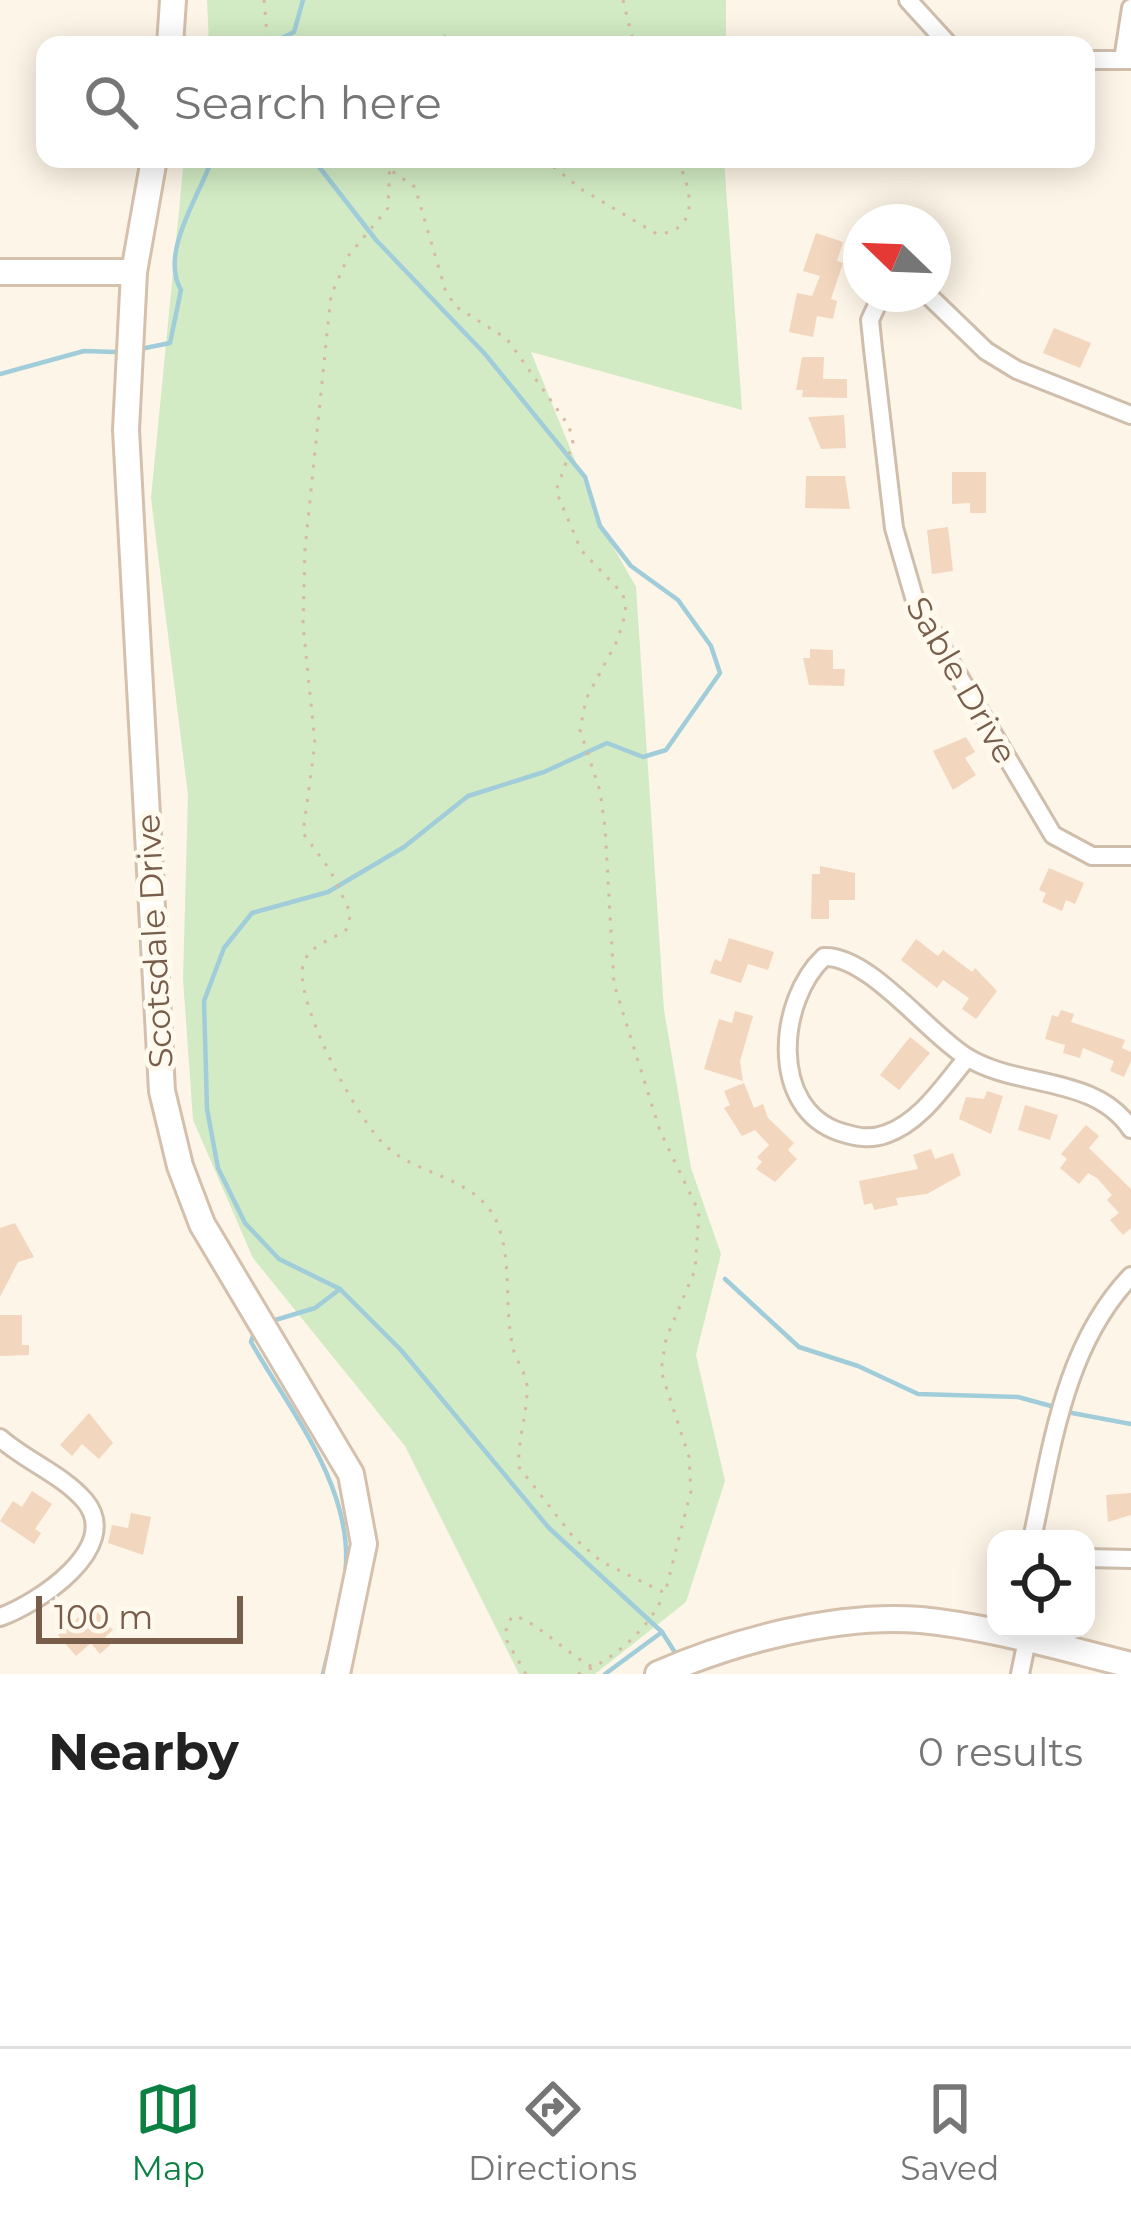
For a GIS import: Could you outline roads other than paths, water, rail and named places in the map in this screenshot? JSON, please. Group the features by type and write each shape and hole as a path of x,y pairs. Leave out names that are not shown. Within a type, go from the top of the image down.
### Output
{"street":[{"path":"171,36 173,0"},
{"path":"908,0 941,36"},
{"path":"1095,60 1127,60 1131,8"},
{"name":"Scotsdale Drive","path":"152,168 134,272 127,363 128,520 162,1091 180,1166 202,1224 351,1474 364,1544 338,1674"},
{"path":"0,272 88,268 134,272"},
{"name":"Sable Drive","path":"874,312 870,320 894,529 916,604 1053,835 1093,856 1131,856"},
{"path":"946,312 986,351 1017,370 1131,415"},
{"path":"967,1058 903,1126 868,1138 833,1130 805,1106 788,1072 793,1011 809,971 824,957 850,961 967,1058 1104,1101 1131,1129"},
{"path":"1034,1530 1076,1362 1095,1319 1131,1276"},
{"path":"0,1438 82,1498 92,1515 89,1538 73,1572 34,1603 0,1617"},
{"path":"1095,1558 1131,1559"},
{"path":"658,1674 707,1653 835,1626 916,1619 987,1630"},
{"path":"1017,1638 1020,1674"},
{"path":"1028,1638 1131,1665"}],"waterway":[{"path":"286,36 294,32 303,0"},
{"path":"140,349 170,343 181,290 176,275 178,242 208,168"},
{"path":"320,168 376,240 485,354 585,477 600,526 631,566 678,600 711,646 720,673 666,750 643,757 607,743 544,772 468,796 404,847 328,892 252,913 224,948 204,1001 207,1109 218,1168 245,1223 279,1259 340,1289 401,1350 549,1528 662,1632 676,1654"},
{"path":"0,374 84,351 115,352"},
{"path":"725,1279 799,1347 858,1366 918,1394 1018,1397 1051,1406"},
{"path":"272,1321 315,1308 340,1289"},
{"path":"253,1336 251,1342 328,1476 345,1534 343,1591 323,1674"},
{"path":"1072,1413 1131,1424"},
{"path":"605,1674 662,1632"}]}
